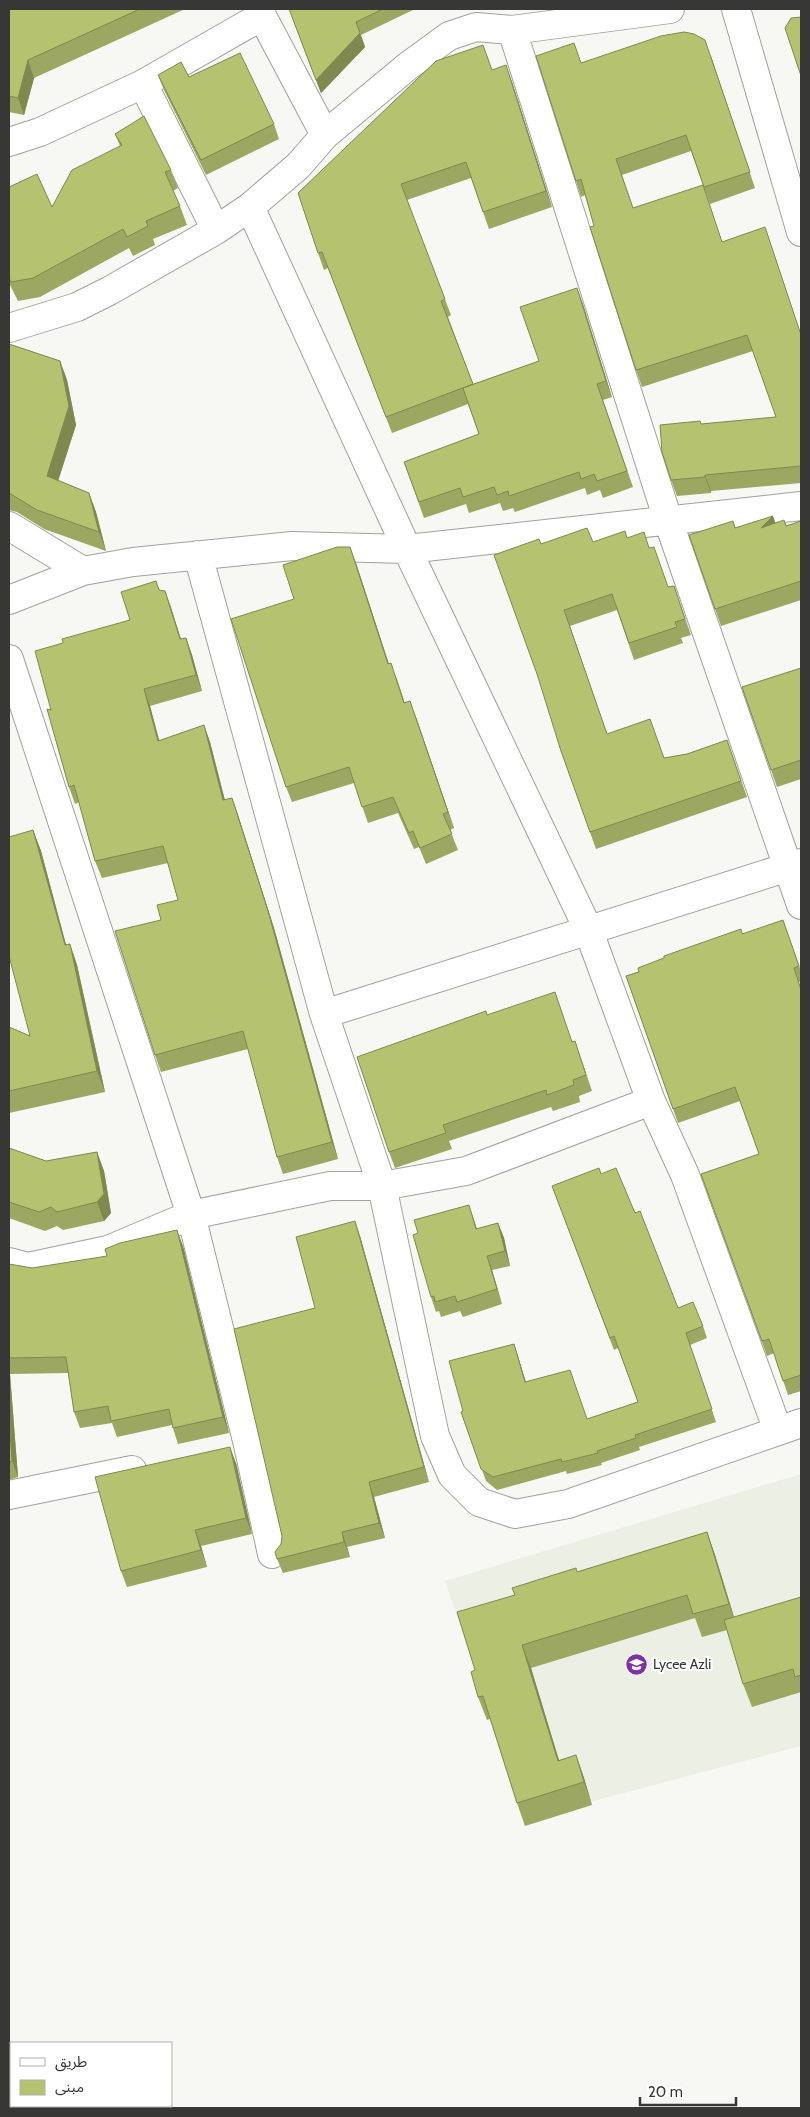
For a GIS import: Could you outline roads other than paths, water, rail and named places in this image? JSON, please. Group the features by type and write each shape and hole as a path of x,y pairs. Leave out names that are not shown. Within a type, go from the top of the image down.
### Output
{"street":[{"path":"9,329 78,307 216,230 250,207 298,166 325,135 408,66 449,36 476,27 512,30 670,9"},
{"path":"736,9 801,232"},
{"path":"9,142 40,132 143,84 261,12 325,135"},
{"path":"512,30 668,520 744,745 795,864 801,905"},
{"path":"143,84 216,230"},
{"path":"198,555 324,1014 382,1186 435,1436 452,1475 478,1502 515,1514 568,1504 790,1427 651,1101 588,930 407,548 250,207"},
{"path":"9,600 83,571 132,562 292,546 407,548 801,506"},
{"path":"9,526 83,571"},
{"path":"9,659 191,1215 238,1447 272,1554"},
{"path":"324,1014 795,864"},
{"path":"9,1262 28,1267 108,1250 191,1215 330,1186 382,1186 466,1171 651,1101"},
{"path":"9,1495 152,1465"}],"place":[{"name":"Lycee Azli","path":"637,1664"}]}
